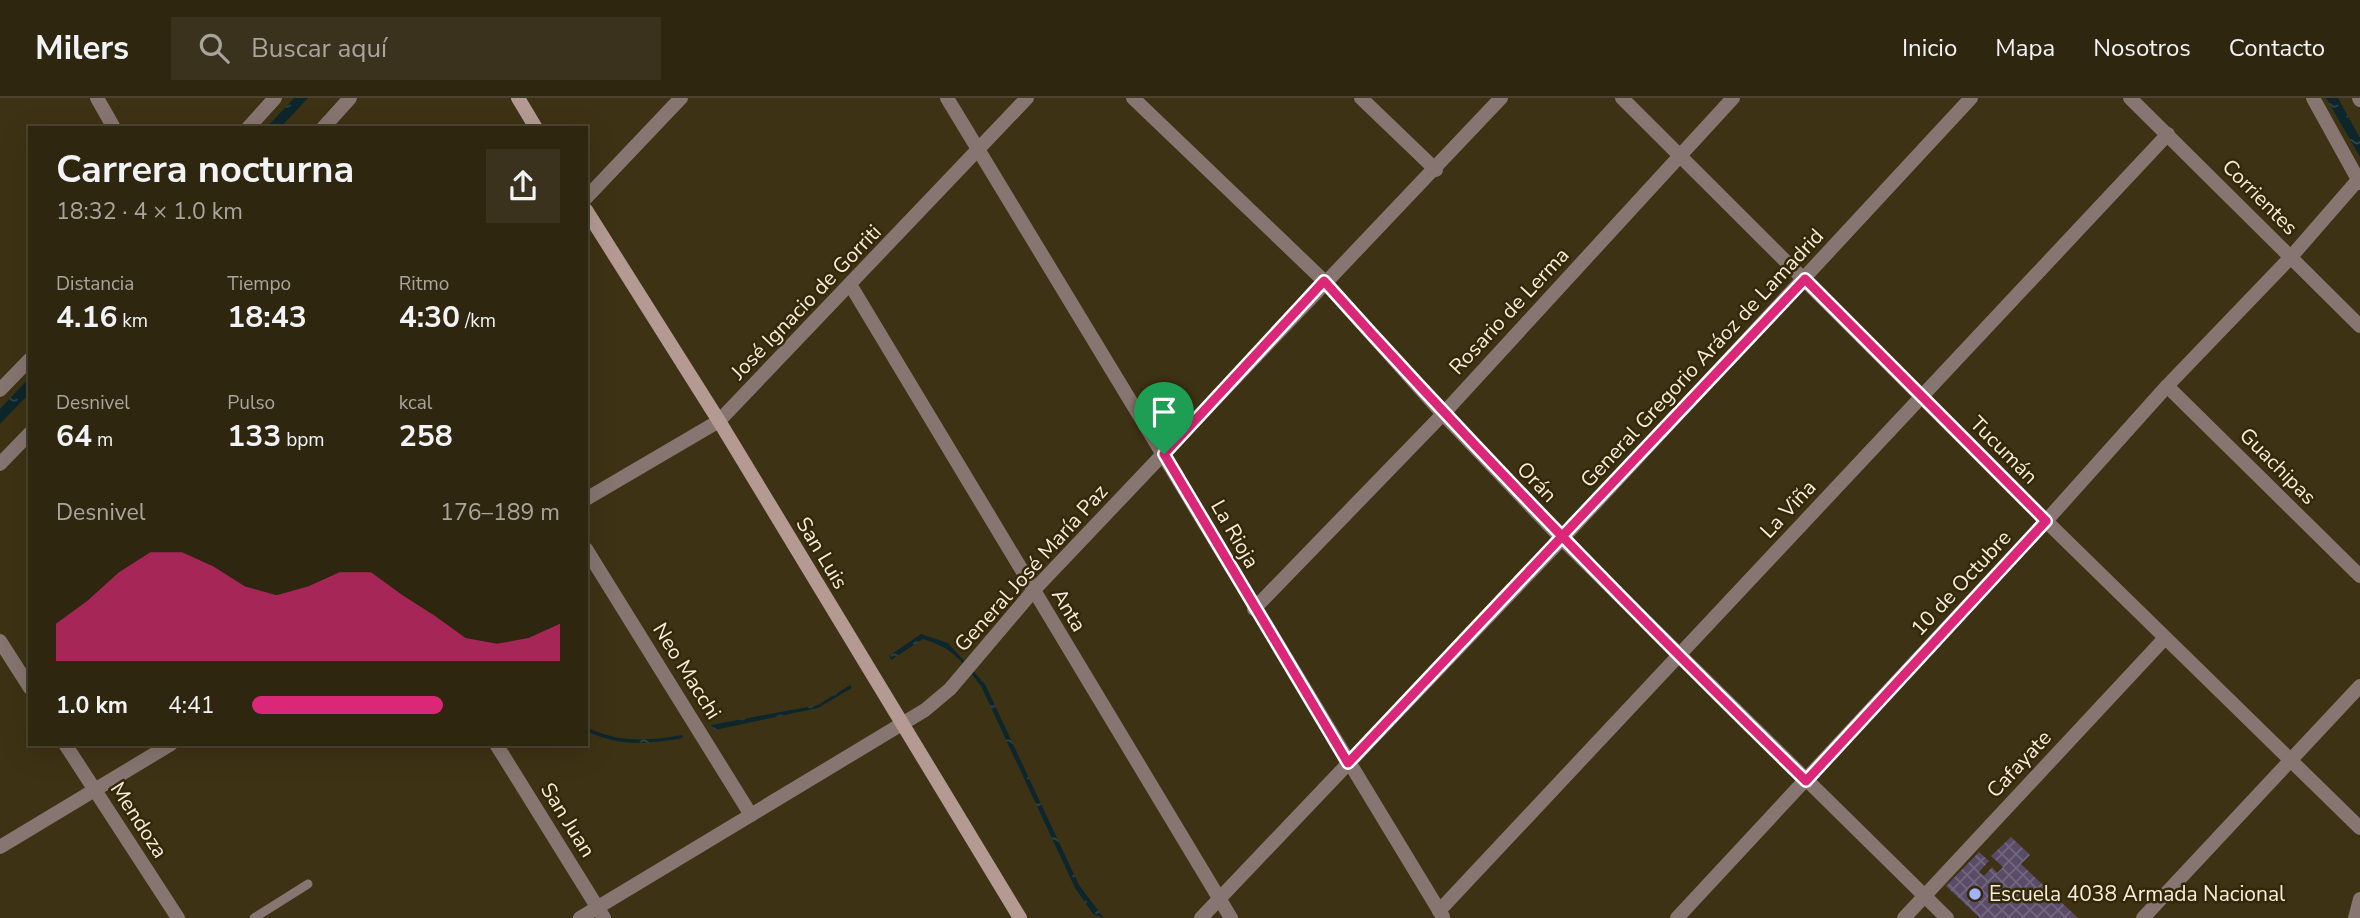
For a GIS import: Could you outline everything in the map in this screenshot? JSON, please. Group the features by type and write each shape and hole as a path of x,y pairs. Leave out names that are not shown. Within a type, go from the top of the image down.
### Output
{"street":[{"path":"97,98 113,126"},
{"path":"250,126 275,98"},
{"path":"325,126 350,98"},
{"path":"519,98 535,126"},
{"path":"588,196 681,98"},
{"name":"La Rioja","path":"947,98 1441,915"},
{"name":"José Ignacio de Gorriti","path":"588,498 719,421 979,152 1027,98"},
{"name":"Orán","path":"1133,98 1324,281 1443,414 1562,539 1947,918"},
{"path":"1361,98 1436,170"},
{"name":"General José María Paz","path":"580,918 601,913 751,815 900,725 950,689 1033,591 1324,281 1436,170 1501,98"},
{"name":"Tucumán","path":"1622,98 2046,521 2360,828"},
{"name":"Rosario de Lerma","path":"1254,609 1443,414 1733,98"},
{"name":"General Gregorio Aráoz de Lamadrid","path":"1201,918 1562,539 1971,98"},
{"name":"Corrientes","path":"2130,98 2360,326"},
{"path":"2313,98 2359,182"},
{"name":"La Viña","path":"1441,915 2168,134"},
{"name":"10 de Octubre","path":"1677,918 2046,521 2167,386 2359,182"},
{"name":"San Luis","path":"588,213 719,421 900,725 1020,918"},
{"name":"Anta","path":"851,286 1231,918"},
{"path":"0,390 28,361"},
{"name":"Guachipas","path":"2167,386 2360,576"},
{"path":"0,464 28,435"},
{"name":"Neo Macchi","path":"588,551 751,815"},
{"name":"Cafayate","path":"1904,918 2165,638"},
{"path":"0,641 28,685"},
{"path":"2143,918 2360,686"},
{"name":"Mendoza","path":"66,746 178,918"},
{"path":"0,847 168,746"},
{"name":"San Juan","path":"497,746 601,913"},
{"path":"2355,918 2360,899"}],"lane":[{"path":"254,918 308,884"}],"water":[{"path":"294,98 308,98 282,126 268,126"},
{"path":"2326,98 2338,98 2360,138 2360,157"},
{"path":"28,379 28,395 0,424 0,409"},
{"path":"921,634 948,643 985,684 1079,885 1104,918 1093,914 1075,888 981,686 968,670 943,647 923,639 891,660 889,656"},
{"path":"850,685 852,688 818,708 715,730 711,725 818,705"},
{"path":"588,728 622,738 657,739 682,735 683,738 646,743 622,742 588,732"}],"building":[{"path":"2011,837 2030,855 2021,864 2078,918 1980,918 1946,886 1979,852 1989,861 1979,872 1984,876 1992,867 1997,873 2003,867 1991,856"}],"place":[{"name":"Escuela 4038 Armada Nacional","path":"1975,894"}],"route":[{"path":"1164,454 1324,281 1443,414 1562,539 1806,781 2046,521 1805,279 1562,539 1348,763 1164,454"}]}
